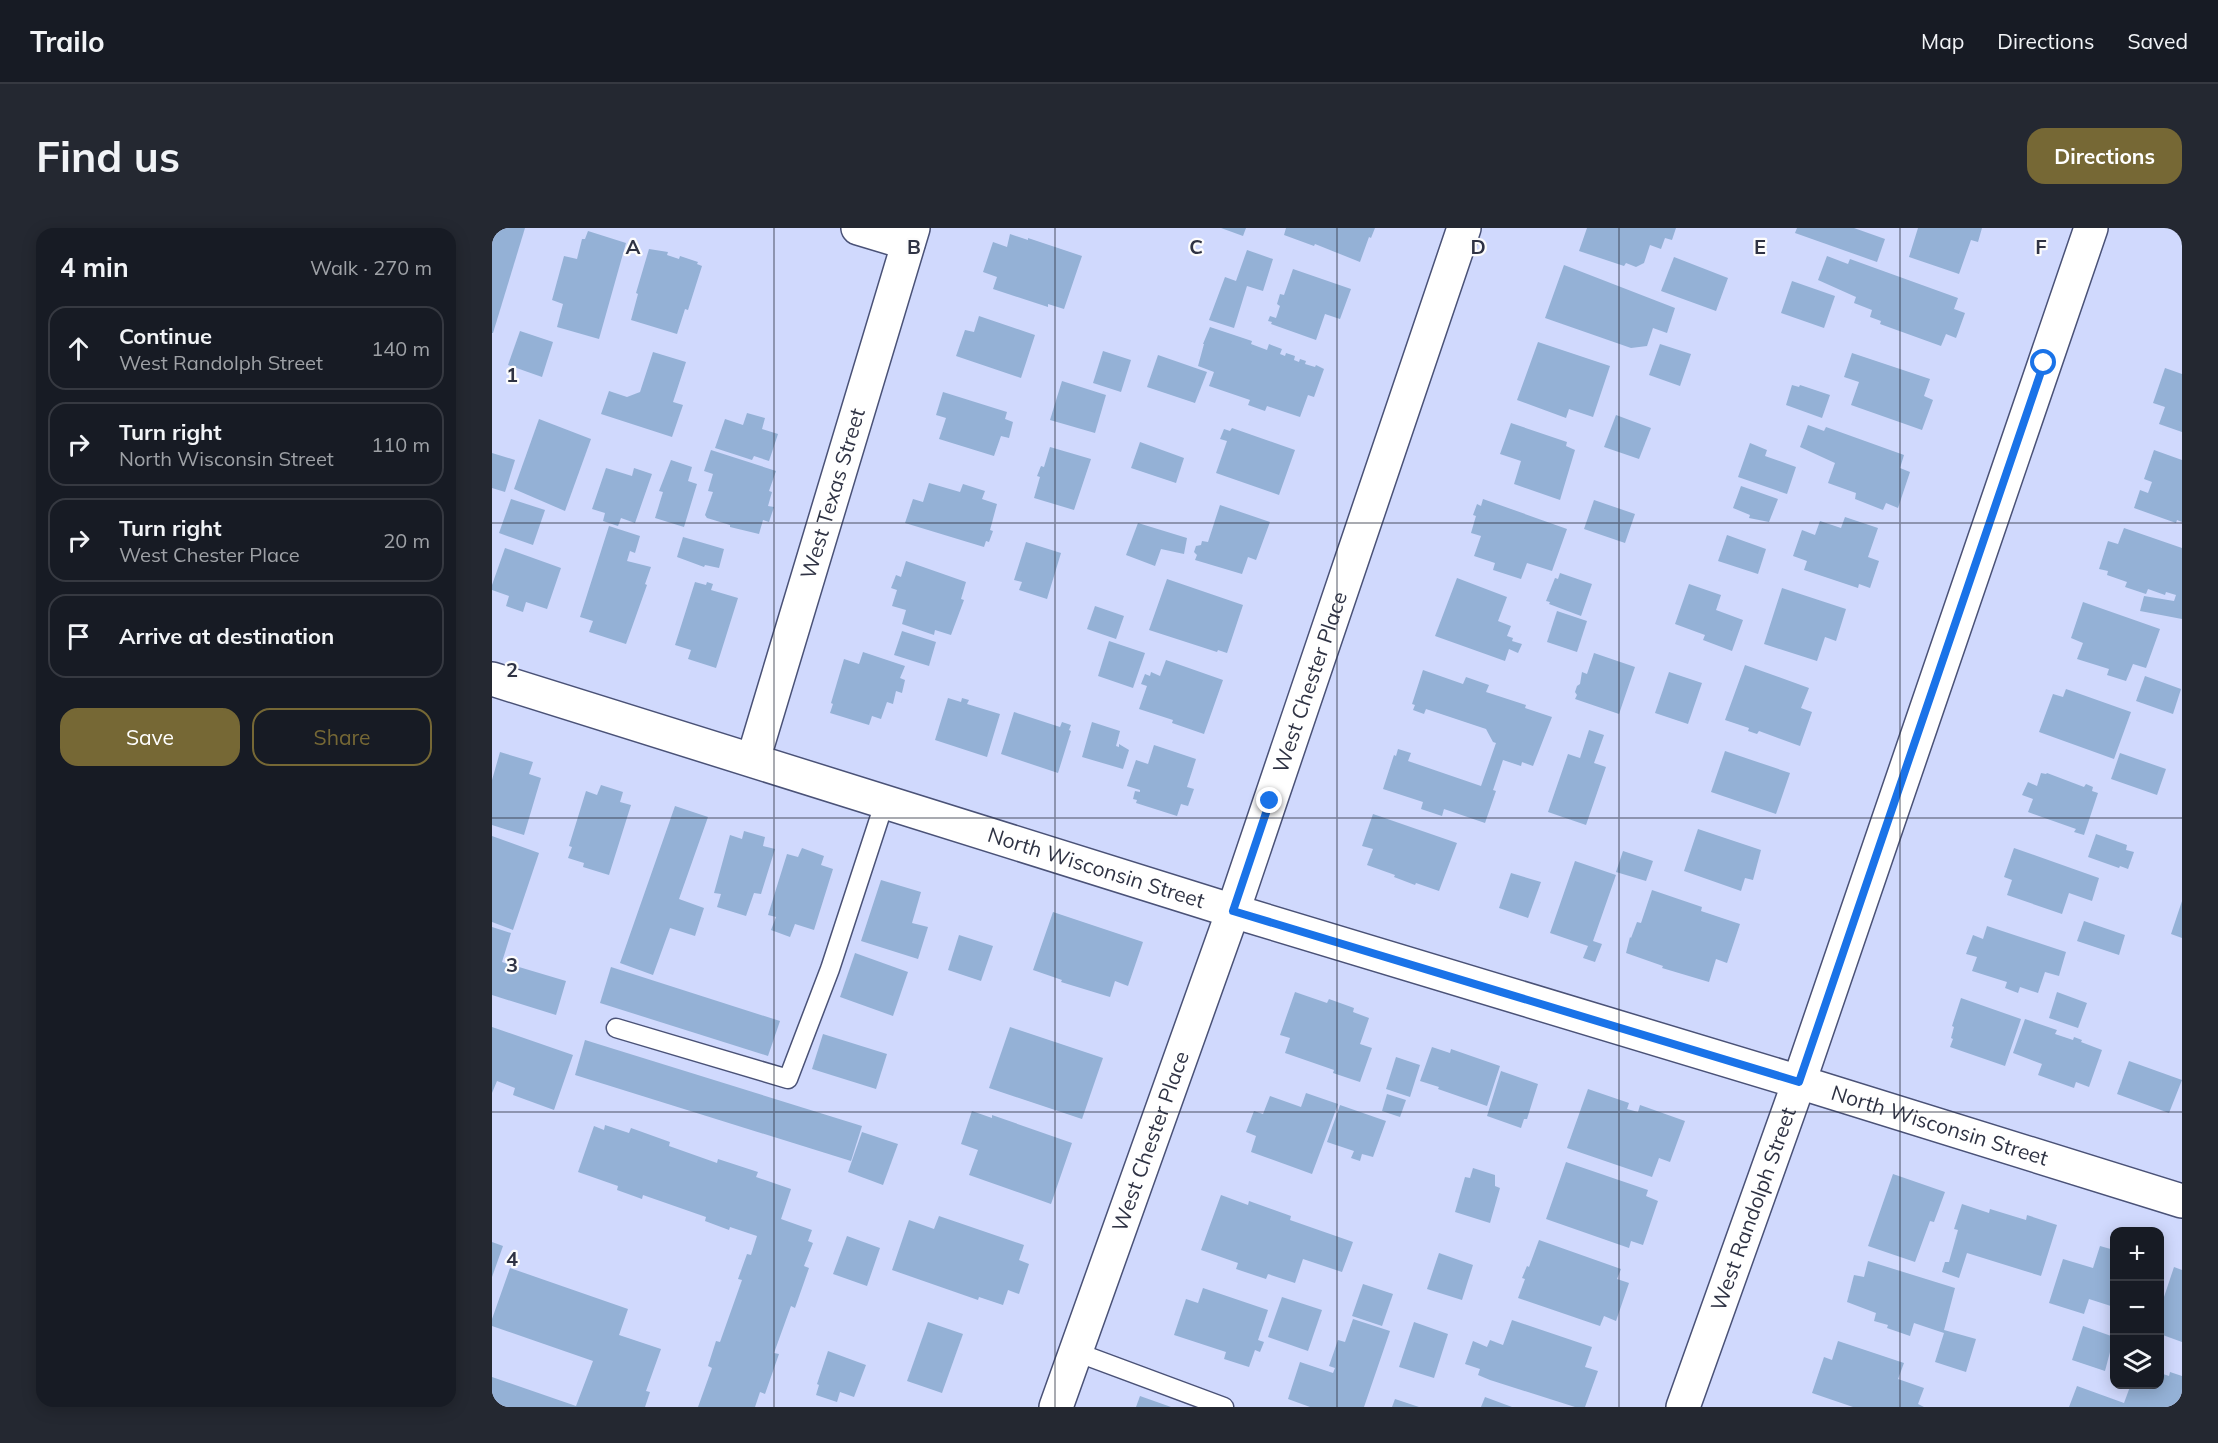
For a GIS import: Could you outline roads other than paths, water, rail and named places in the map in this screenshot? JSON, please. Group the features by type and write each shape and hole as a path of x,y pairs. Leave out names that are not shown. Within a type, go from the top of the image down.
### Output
{"street":[{"path":"858,228 911,236"},
{"name":"West Chester Place","path":"1056,1407 1233,911 1464,228"},
{"name":"West Randolph Street","path":"1683,1407 1799,1082 2091,228"},
{"name":"West Texas Street","path":"753,760 911,236"},
{"name":"North Wisconsin Street","path":"492,679 1233,911 1799,1082 2182,1201"}],"lane":[{"path":"616,1028 788,1079 830,969 885,801"},
{"path":"1076,1352 1224,1407"}]}
